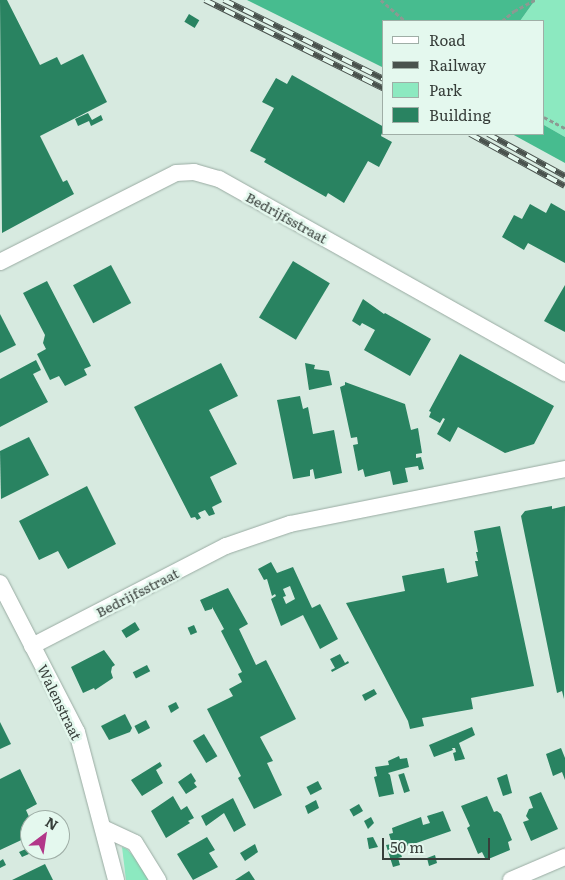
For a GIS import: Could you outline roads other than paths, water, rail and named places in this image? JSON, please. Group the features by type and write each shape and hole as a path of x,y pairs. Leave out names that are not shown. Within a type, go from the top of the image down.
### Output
{"street":[{"name":"Bedrijfsstraat","path":"0,262 176,173 194,172 219,179 565,373"},
{"name":"Bedrijfsstraat","path":"32,646 226,546 290,524 565,469"},
{"name":"Walenstraat","path":"0,583 77,732 116,880"},
{"path":"103,828 135,843 158,880"},
{"path":"511,880 565,857"}],"railway":[{"path":"205,0 382,88"},
{"path":"224,0 382,78"},
{"path":"472,135 565,186"},
{"path":"490,135 565,176"}]}
